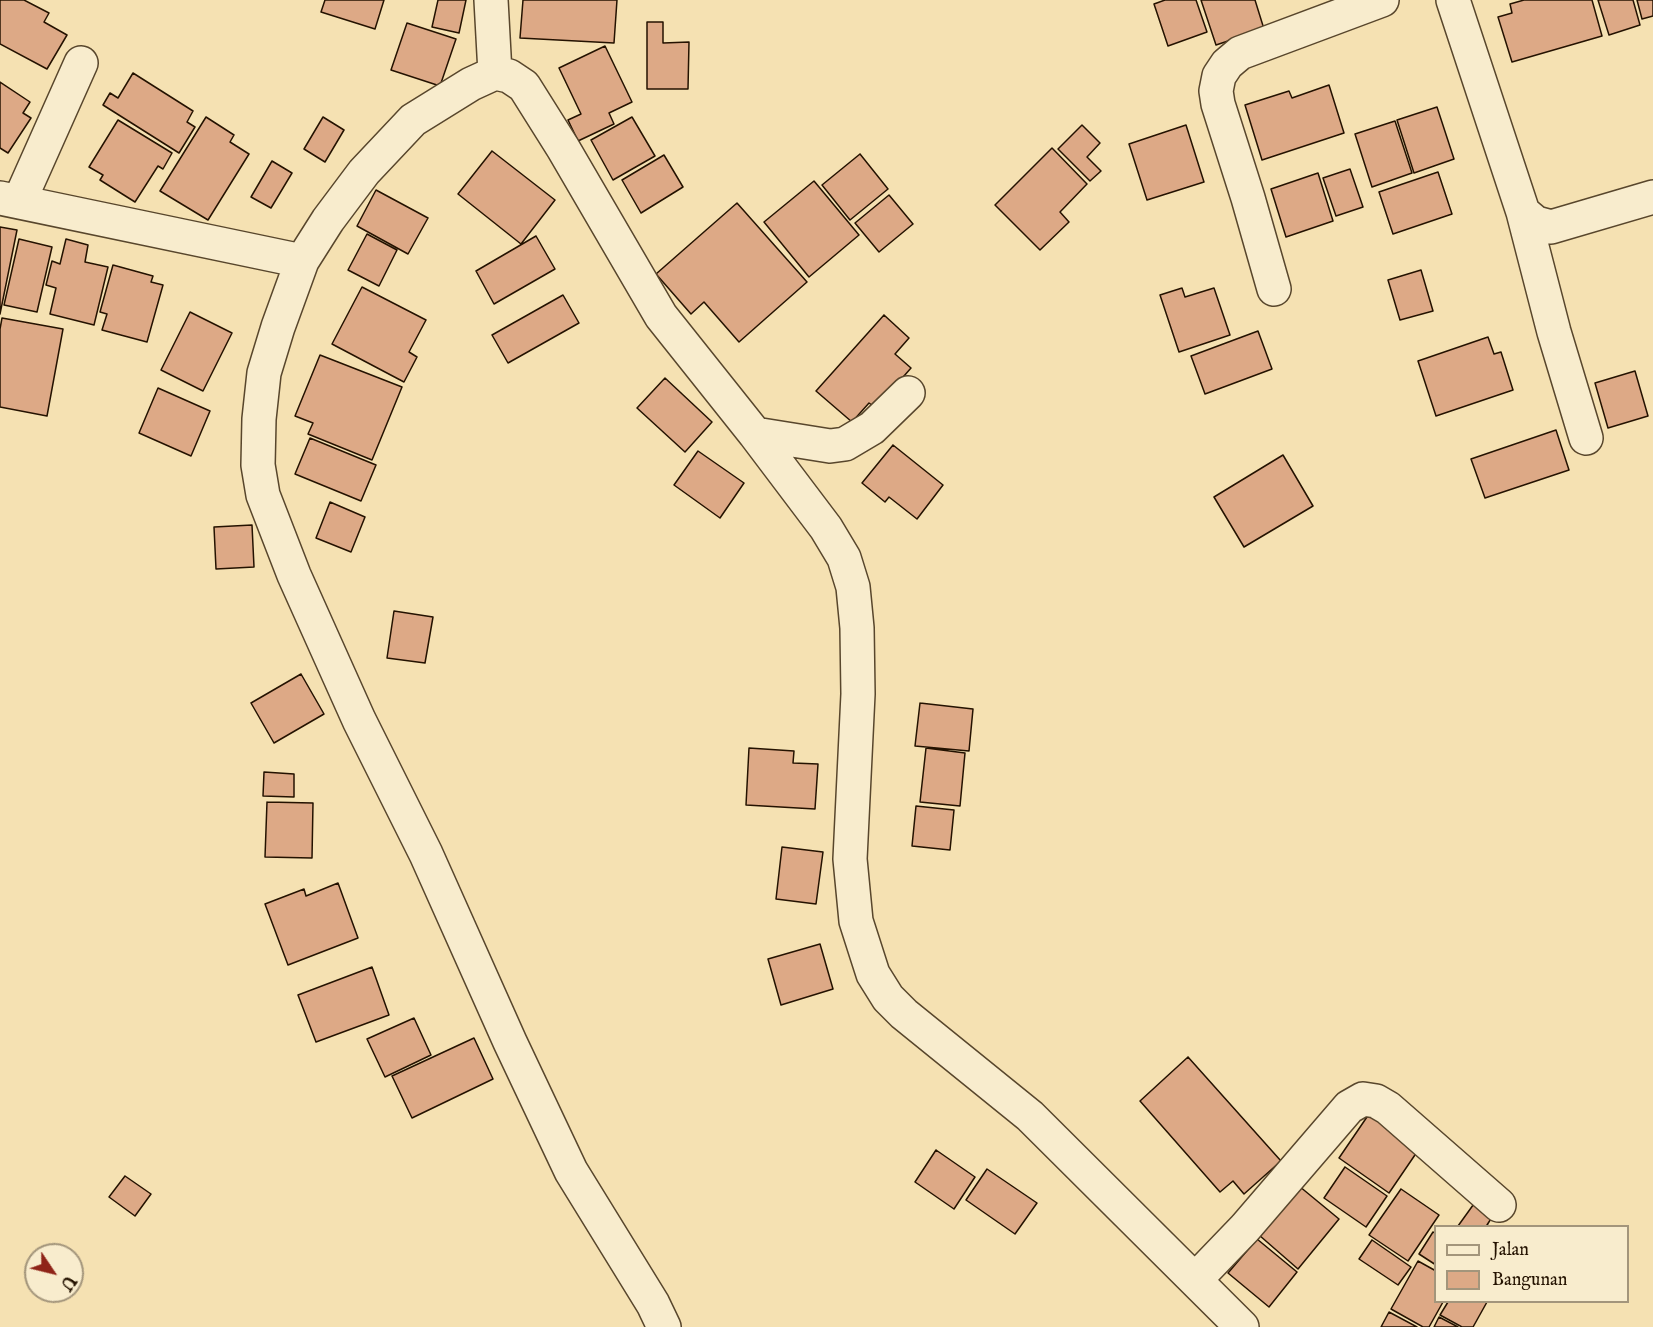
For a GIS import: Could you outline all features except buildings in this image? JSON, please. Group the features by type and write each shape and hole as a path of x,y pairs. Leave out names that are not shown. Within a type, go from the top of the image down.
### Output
{"street":[{"path":"491,0 495,73"},
{"path":"1274,289 1218,104 1216,91 1219,76 1227,64 1240,53 1382,0"},
{"path":"1453,0 1523,212 1554,332 1586,438"},
{"path":"81,63 9,200 302,261"},
{"path":"664,1327 653,1304 571,1171 510,1042 426,854 359,720 294,575 263,495 258,465 259,419 264,372 302,261 328,220 364,172 413,120 471,84 495,73 510,76 524,86 662,316 756,434 826,528 844,558 853,586 857,628 858,694 850,859 856,921 873,974 888,998 904,1014 1030,1116 1242,1327"},
{"path":"1523,212 1536,223 1551,227 1653,197"},
{"path":"756,434 830,446 845,444 872,428 908,393"},
{"path":"1195,1280 1245,1228 1349,1107 1363,1099 1376,1101 1389,1108 1499,1205"}]}
